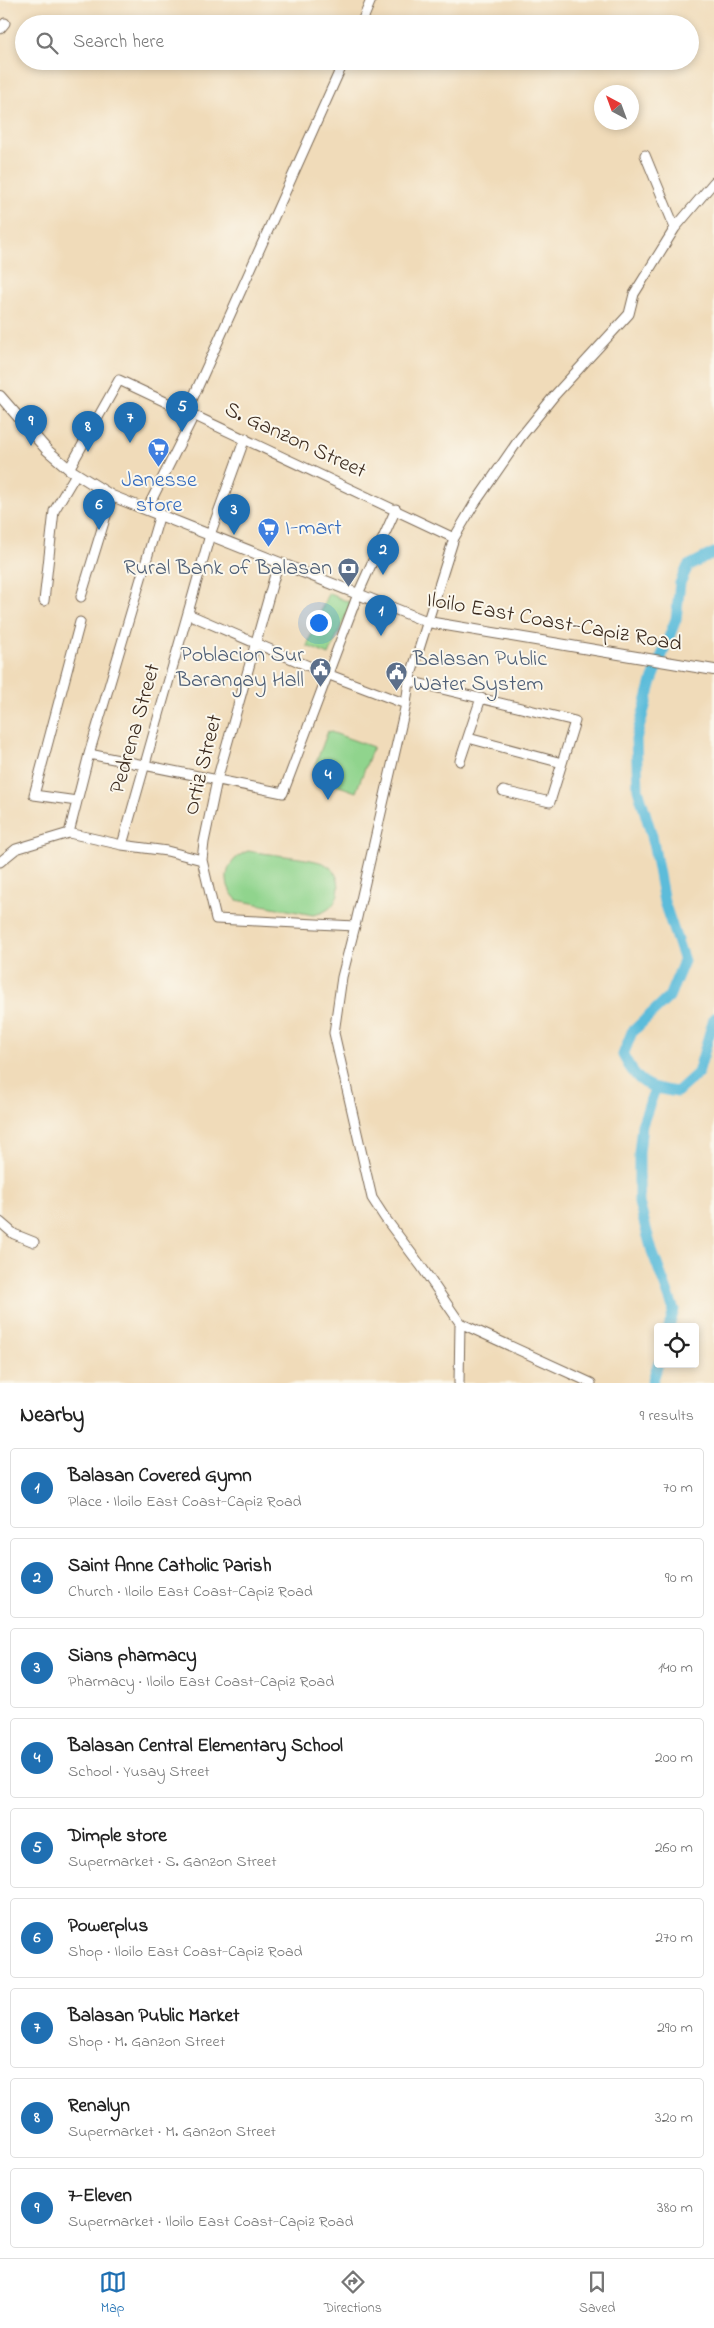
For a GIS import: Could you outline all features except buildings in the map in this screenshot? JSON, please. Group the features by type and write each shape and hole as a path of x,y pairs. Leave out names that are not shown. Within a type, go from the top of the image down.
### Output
{"main road":[{"name":"Iloilo East Coast-Capiz Road","path":"0,396 47,450 72,472 112,496 160,514 278,564 428,622 714,670"}],"street":[{"path":"365,15 371,0"},
{"path":"147,509 340,70"},
{"path":"645,155 675,228"},
{"path":"591,1383 460,1323 421,1266 384,1218 372,1198 334,1033 342,977 406,704 409,681 454,538 473,506 520,438 554,396 629,314 634,294 675,228 714,182"},
{"name":"S. Ganzon Street","path":"72,472 119,380 454,538"},
{"name":"Pedrena Street","path":"122,845 146,766 210,535 245,438"},
{"path":"44,601 54,511 72,472"},
{"path":"81,597 112,496"},
{"path":"89,754 283,793 358,594 396,509"},
{"path":"69,833 89,754 160,514"},
{"name":"Ortiz Street","path":"202,860 217,780 278,564"},
{"path":"188,614 327,674 406,704"},
{"path":"77,801 34,795 80,622"},
{"path":"409,681 575,721 550,802 503,791"},
{"path":"460,761 481,698"},
{"path":"468,738 562,763"},
{"path":"0,862 16,849 69,833 122,845 168,851 202,860 216,919 355,926"},
{"path":"0,1222 14,1234 34,1242"},
{"path":"459,1383 460,1323"}],"green space":[{"path":"328,593 351,603 329,655 307,646"},
{"path":"328,731 373,747 356,792 311,776"},
{"path":"248,851 310,860 329,866 335,873 338,881 337,899 332,906 322,913 313,915 237,900 228,886 228,872 234,860"}],"waterway":[{"path":"714,553 688,566 680,583 676,619 652,681 636,739 638,789 652,836 664,902 684,961 669,997 632,1032 623,1055 638,1078 650,1086 677,1092 698,1073 714,1018"},
{"path":"655,1089 642,1125 639,1153 639,1203 652,1251 674,1310 670,1323"},
{"path":"652,1383 657,1368"}],"place":[{"name":"Dimple store","path":"182,432"},
{"name":"Balasan Public Market","path":"130,443"},
{"name":"7-Eleven","path":"31,446"},
{"name":"Renalyn","path":"88,452"},
{"name":"Janesse store","path":"159,467"},
{"name":"Powerplus","path":"99,530"},
{"name":"Sians pharmacy","path":"234,535"},
{"name":"I-mart","path":"269,548"},
{"name":"Saint Anne Catholic Parish","path":"383,575"},
{"name":"Rural Bank of Balasan","path":"348,588"},
{"name":"Balasan Covered Gymn","path":"381,636"},
{"name":"Poblacion Sur Barangay Hall","path":"320,688"},
{"name":"Balasan Public Water System","path":"397,692"},
{"name":"Balasan Central Elementary School","path":"328,800"}]}
